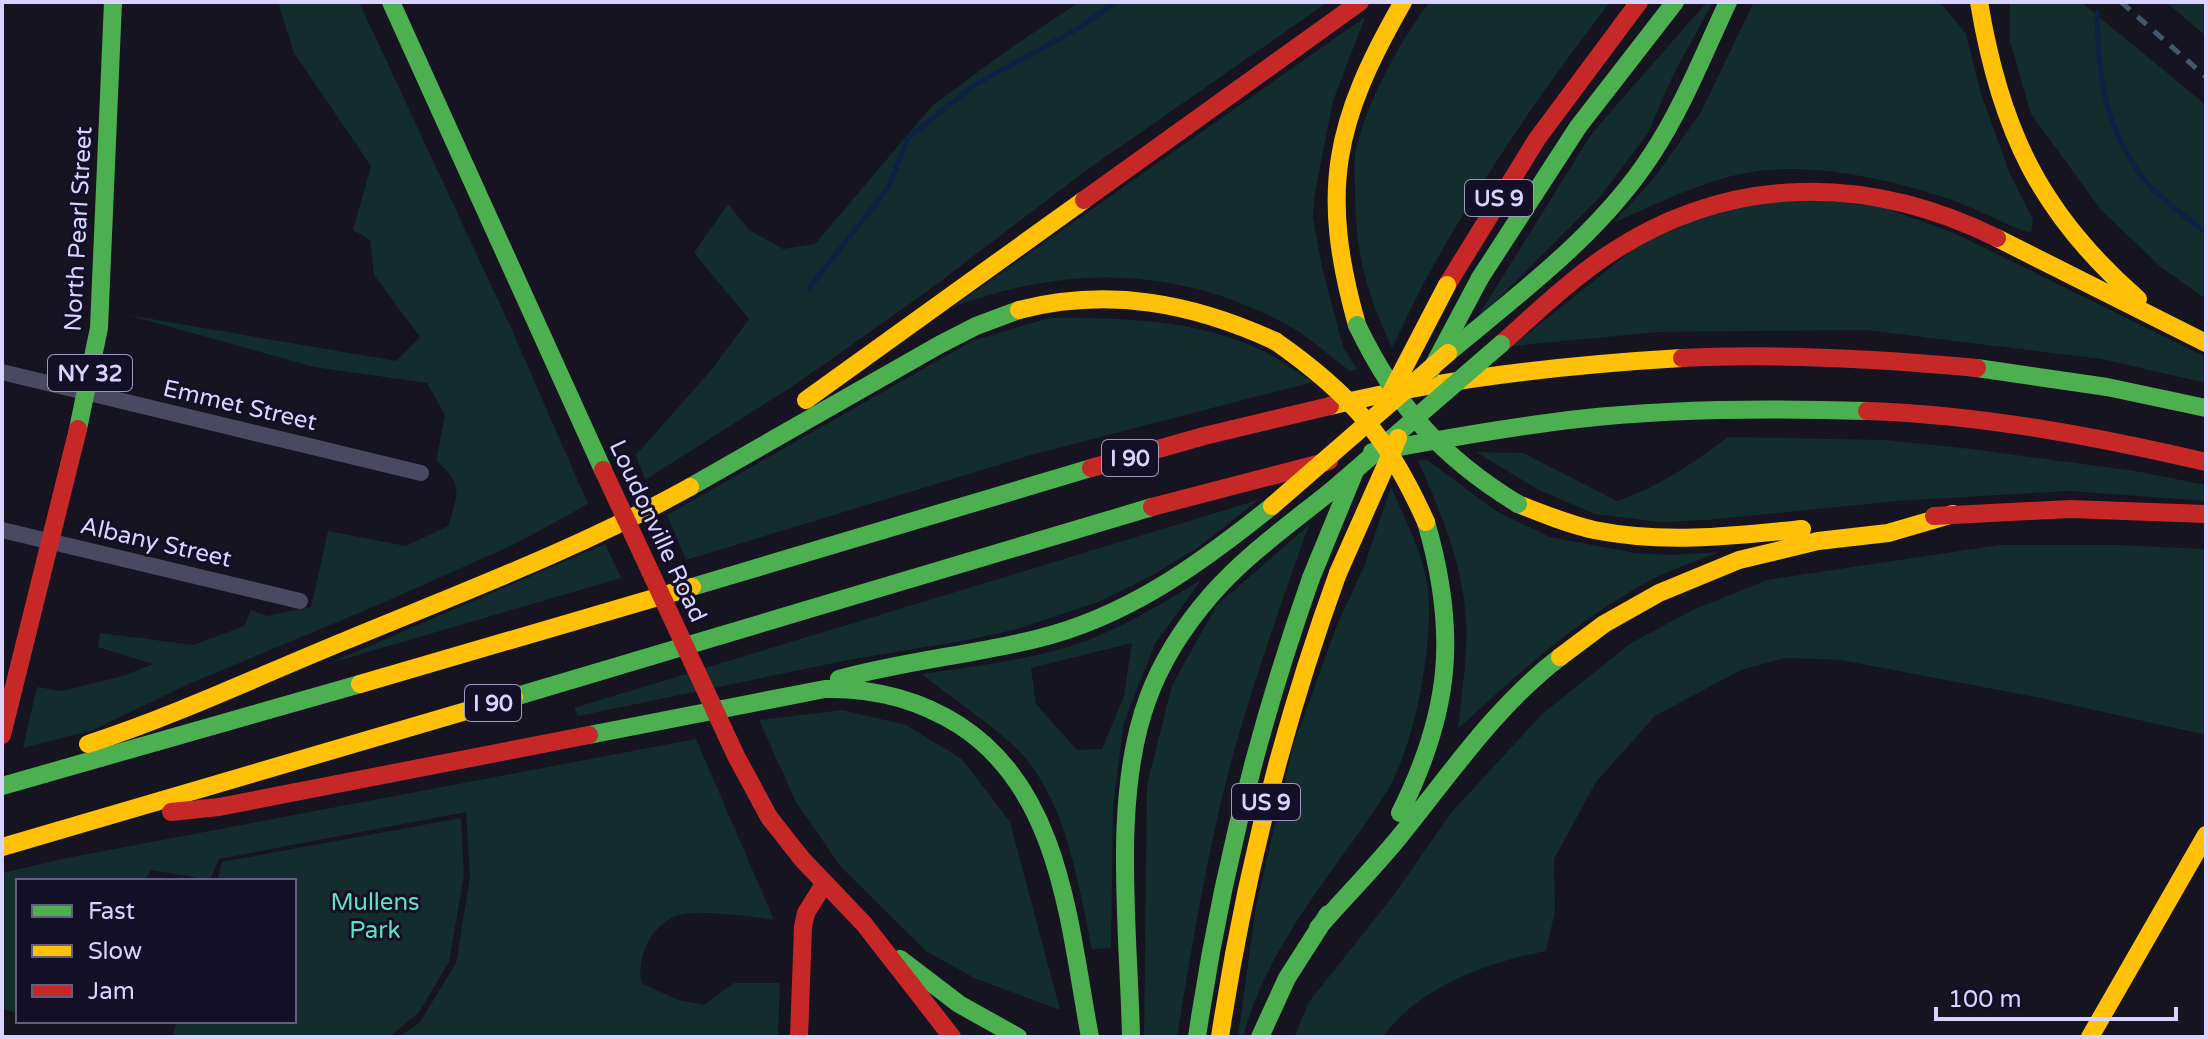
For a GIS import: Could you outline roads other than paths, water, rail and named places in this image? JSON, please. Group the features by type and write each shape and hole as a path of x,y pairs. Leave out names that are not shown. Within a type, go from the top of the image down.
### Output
{"main road":[{"name":"North Pearl Street","path":"2,735 8,688 49,541 99,328 113,2"},
{"name":"Loudonville Road","path":"391,2 603,470 736,756 769,817 800,859 865,926 928,1011 952,1037"},
{"path":"671,498 737,446 826,387 1360,2"},
{"path":"1403,2 1379,44 1340,142 1335,218 1341,268 1357,325 1385,381 1419,427 1457,464 1518,504 1571,525 1652,539 1705,538 1953,514 2073,508 2206,514"},
{"name":"US 9","path":"1197,1037 1212,942 1238,819 1271,696 1311,578 1351,478 1388,398 1447,285 1495,203 1590,63 1639,2"},
{"name":"US 9","path":"1220,1037 1234,948 1266,803 1292,703 1338,573 1407,417 1480,278 1578,127 1675,2"},
{"path":"776,698 854,674 1036,639 1086,624 1138,601 1187,573 1272,506 1594,226 1639,173 1674,115 1728,2"},
{"path":"1979,2 1988,57 2005,117 2029,171 2048,201 2084,248 2125,289 2203,342"},
{"path":"1131,1037 1126,809 1130,765 1141,717 1173,647 1199,610 1233,574 1602,259 1660,225 1740,199 1811,191 1880,196 1942,214 2203,342"},
{"path":"2,777 81,756 155,719 500,577 622,523 940,344 1009,312 1085,298 1138,298 1167,302 1213,313 1275,341 1318,370 1357,405 1393,453 1426,522 1441,573 1448,622 1447,667 1440,716 1422,769 1399,815 1318,928 1281,988 1260,1037"},
{"name":"I 90","path":"2,786 81,756 1138,456 1318,409 1444,383 1620,361 1722,356 1834,357 2008,371 2206,408"},
{"name":"I 90","path":"2,847 870,593 1186,496 1314,464 1466,433 1551,420 1636,413 1724,409 1840,410 2028,427 2112,441 2206,462"},
{"path":"1318,928 1399,837 1465,751 1510,701 1556,660 1604,624 1659,593 1739,560 1818,541 1888,533 1953,514"},
{"path":"101,818 219,807 776,698 843,688 902,697 955,721 1001,759 1030,798 1049,841 1057,870 1090,1037"},
{"path":"2090,1037 2206,835"},
{"path":"799,1037 803,927 806,913 824,884"},
{"path":"865,926 935,988 1012,1034"}],"street":[{"name":"Emmet Street","path":"2,372 421,473"},
{"name":"Albany Street","path":"2,530 300,601"}],"waterway":[{"path":"809,288 888,188 908,138 973,86 1079,28 1116,2"},
{"path":"2097,12 2101,75 2110,114 2126,152 2152,188 2206,233"}],"railway":[{"path":"2121,2 2206,77"}],"park label":[{"name":"Mullens Park","path":"375,916"}]}
